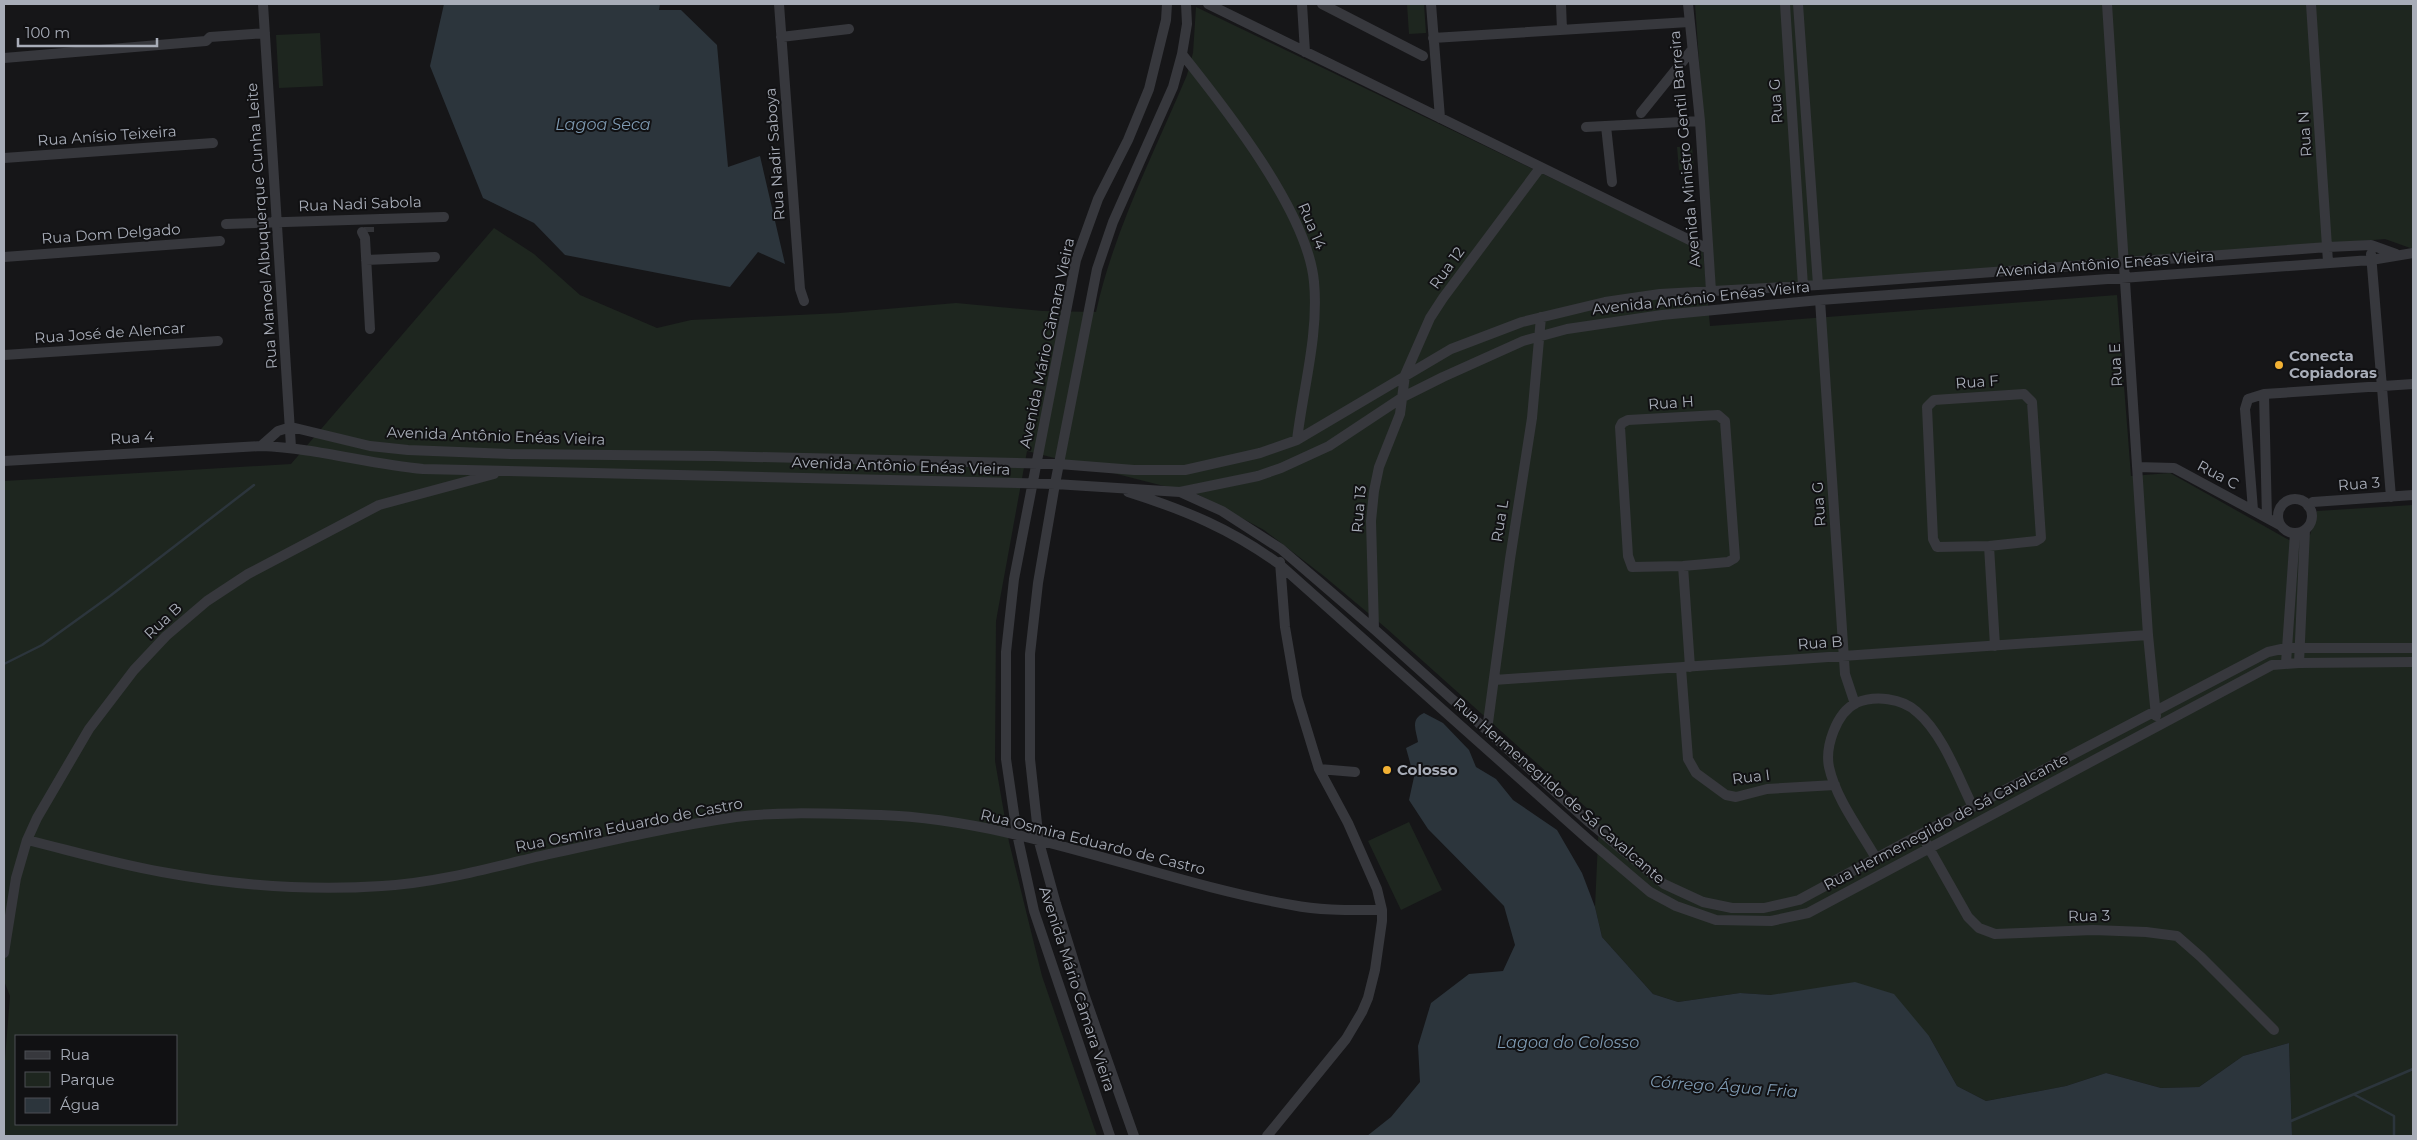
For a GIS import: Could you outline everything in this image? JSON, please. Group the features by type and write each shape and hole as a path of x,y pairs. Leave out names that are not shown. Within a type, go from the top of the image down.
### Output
{"street":[{"name":"Rua Manoel Albuquerque Cunha Leite","path":"263,4 291,447"},
{"name":"Rua Nadir Saboya","path":"779,4 800,289 804,301"},
{"name":"Avenida Mário Câmara Vieira","path":"1110,1136 1034,911 1016,834 1006,759 1006,652 1014,579 1076,260 1098,199 1128,140 1149,89 1166,20 1166,4"},
{"name":"Avenida Mário Câmara Vieira","path":"1134,1136 1084,994 1039,842 1030,759 1030,654 1038,583 1055,484 1098,269 1113,222 1173,87 1182,54 1187,24 1186,4"},
{"path":"1208,4 1708,249"},
{"path":"1302,4 1305,52"},
{"path":"1322,4 1423,56"},
{"path":"1431,4 1440,118"},
{"path":"1561,4 1562,30"},
{"name":"Avenida Ministro Gentil Barreira","path":"1688,4 1700,121 1711,292"},
{"name":"Rua G","path":"1785,4 1803,286"},
{"name":"Rua G","path":"1798,4 1818,285"},
{"name":"Rua E","path":"2107,4 2148,635 2155,712 2160,724"},
{"name":"Rua N","path":"2311,4 2328,262"},
{"path":"1433,38 1689,22"},
{"path":"781,37 849,29"},
{"path":"4,58 206,41 210,37 265,33"},
{"path":"1641,113 1692,51"},
{"name":"Rua 14","path":"1182,54 1234,124 1280,192 1295,221 1311,262 1315,304 1297,440"},
{"path":"1586,127 1700,121"},
{"path":"1606,126 1612,182"},
{"name":"Rua Anísio Teixeira","path":"4,158 213,143"},
{"name":"Rua 12","path":"1403,397 1405,375 1430,318 1540,168"},
{"name":"Rua Nadi Sabola","path":"277,222 365,228 444,217"},
{"path":"226,224 277,222"},
{"path":"365,228 370,329"},
{"name":"Rua Dom Delgado","path":"4,257 220,241"},
{"path":"2371,245 2391,497"},
{"name":"Avenida Antônio Enéas Vieira","path":"290,427 370,446 408,450 1059,464 1134,470 1185,470 1252,455 1297,440 1351,410 1405,375 1451,349 1499,330 1541,317 1634,297 2328,247 2371,245 2396,254"},
{"name":"Avenida Antônio Enéas Vieira","path":"261,446 291,447 399,467 1033,485 1055,484 1180,492 1258,476 1288,465 1329,446 1403,397 1475,362 1540,336 1608,322 1820,300 2371,260 2396,254 2413,253"},
{"path":"366,260 435,257"},
{"name":"Rua G","path":"1820,300 1845,680 1855,704"},
{"name":"Rua L","path":"1487,730 1510,560 1532,418 1541,317"},
{"name":"Rua José de Alencar","path":"4,355 218,341"},
{"path":"2253,510 2245,409 2248,399 2264,394 2413,384"},
{"name":"Rua F","path":"2024,394 2032,402 2042,536 2036,541 1989,546 1939,548 1935,544 1927,411 1932,401 2024,394"},
{"path":"2264,394 2266,518"},
{"name":"Rua 13","path":"1374,629 1371,538 1372,502 1379,468 1400,414 1403,397"},
{"name":"Rua H","path":"1718,415 1725,421 1734,558 1728,562 1683,566 1635,568 1630,564 1620,427 1625,422 1718,415"},
{"path":"261,446 278,431 290,427"},
{"name":"Rua 4","path":"4,461 261,446"},
{"name":"Rua C","path":"2137,467 2174,468 2280,525"},
{"name":"Rua B","path":"4,953 16,878 27,840 37,818 89,729 134,670 166,636 207,601 248,574 388,500 428,492 502,471"},
{"name":"Rua Hermenegildo de Sá Cavalcante","path":"1110,487 1178,508 1216,524 1254,545 1279,564 1591,842 1650,892 1676,906 1716,920 1735,922 1771,921 1799,916 1929,849 2264,669 2286,663 2413,662"},
{"name":"Rua Hermenegildo de Sá Cavalcante","path":"1180,492 1222,511 1281,549 1374,629 1590,823 1664,884 1703,902 1754,909 1793,902 2268,652 2286,648 2413,648"},
{"name":"Rua 3","path":"2308,506 2314,502 2413,495"},
{"path":"2266,496 2285,503 2298,500 2308,506 2312,516 2309,526 2300,531 2289,532 2280,525 2278,514 2285,503"},
{"path":"2286,663 2286,648 2300,531"},
{"path":"2299,663 2300,531"},
{"path":"1989,546 1995,646"},
{"path":"1267,1136 1346,1039 1362,1012 1368,998 1378,954 1382,910 1377,889 1348,823 1319,769 1297,697 1286,627 1279,564 1281,549"},
{"path":"1683,566 1686,667"},
{"name":"Rua B","path":"1494,680 2148,635"},
{"name":"Rua I","path":"1686,667 1688,759 1696,773 1726,795 1736,797 1767,789 1835,785"},
{"path":"1876,858 1835,785 1829,766 1831,739 1847,710 1855,704 1886,699 1901,702 1915,710 1932,727 1973,807"},
{"path":"1319,769 1355,772"},
{"name":"Rua Osmira Eduardo de Castro","path":"27,840 165,873 234,882 350,887 385,886 467,874 603,843 738,817 771,814 886,815 948,821 1016,834 1039,842 1220,890 1294,906 1331,910 1382,910"},
{"name":"Rua 3","path":"1921,834 1968,917 1985,931 2010,934 2093,930 2146,932 2177,936 2202,956 2274,1030"}],"green space":[{"path":"1407,4 1424,4 1426,33 1409,34"},
{"path":"1695,4 2413,4 2413,249 2385,239 2121,260 1715,288"},
{"path":"1196,7 1703,251 1710,326 2117,295 2131,476 2170,473 2289,540 2310,535 2317,511 2413,505 2413,1136 2292,1136 2289,1043 2243,1056 2199,1087 2161,1088 2106,1073 2066,1086 1986,1101 1957,1086 1929,1036 1771,995 1740,993 1678,1002 1653,994 1602,937 1595,907 1599,819 1386,628 1325,577 1264,530 1199,495 1027,451 996,621 995,761 1009,842 1042,976 1097,1136 4,1136 4,1071 10,996 4,981 4,481 291,464 494,228 534,254 580,295 657,328 691,320 840,313 956,303 1043,311 1096,312 1113,251 1124,222 1187,75 1193,53"},
{"path":"320,33 323,86 279,88 276,35"},
{"path":"1692,146 1694,169 1679,170 1677,147"},
{"path":"1409,822 1442,890 1401,910 1368,841"}],"water":[{"name":"Lagoa Seca","path":"444,4 660,4 659,10 681,10 717,45 728,167 760,156 785,264 758,252 730,287 565,255 534,223 483,198 430,66"},
{"name":"Lagoa do Colosso","path":"1424,713 1443,723 1469,750 1476,767 1496,779 1513,800 1557,830 1582,873 1595,907 1602,937 1653,994 1678,1002 1740,993 1771,995 1855,982 1894,994 1929,1036 1957,1086 1986,1101 2066,1086 2106,1073 2161,1088 2199,1087 2243,1056 2289,1043 2292,1136 1367,1136 1391,1117 1420,1082 1418,1046 1431,1003 1469,974 1503,971 1515,945 1504,906 1428,829 1409,800 1414,777 1406,748 1418,742 1415,722"}],"waterway":[{"path":"4,664 42,645 110,596 254,485"},
{"name":"Córrego Água Fria","path":"2291,1121 2413,1069"},
{"path":"2355,1095 2394,1116 2394,1136"}],"tunnel":[{"path":"369,227 369,232"}],"place":[{"name":"Conecta Copiadoras","path":"2279,365"},
{"name":"Colosso","path":"1387,770"}]}
